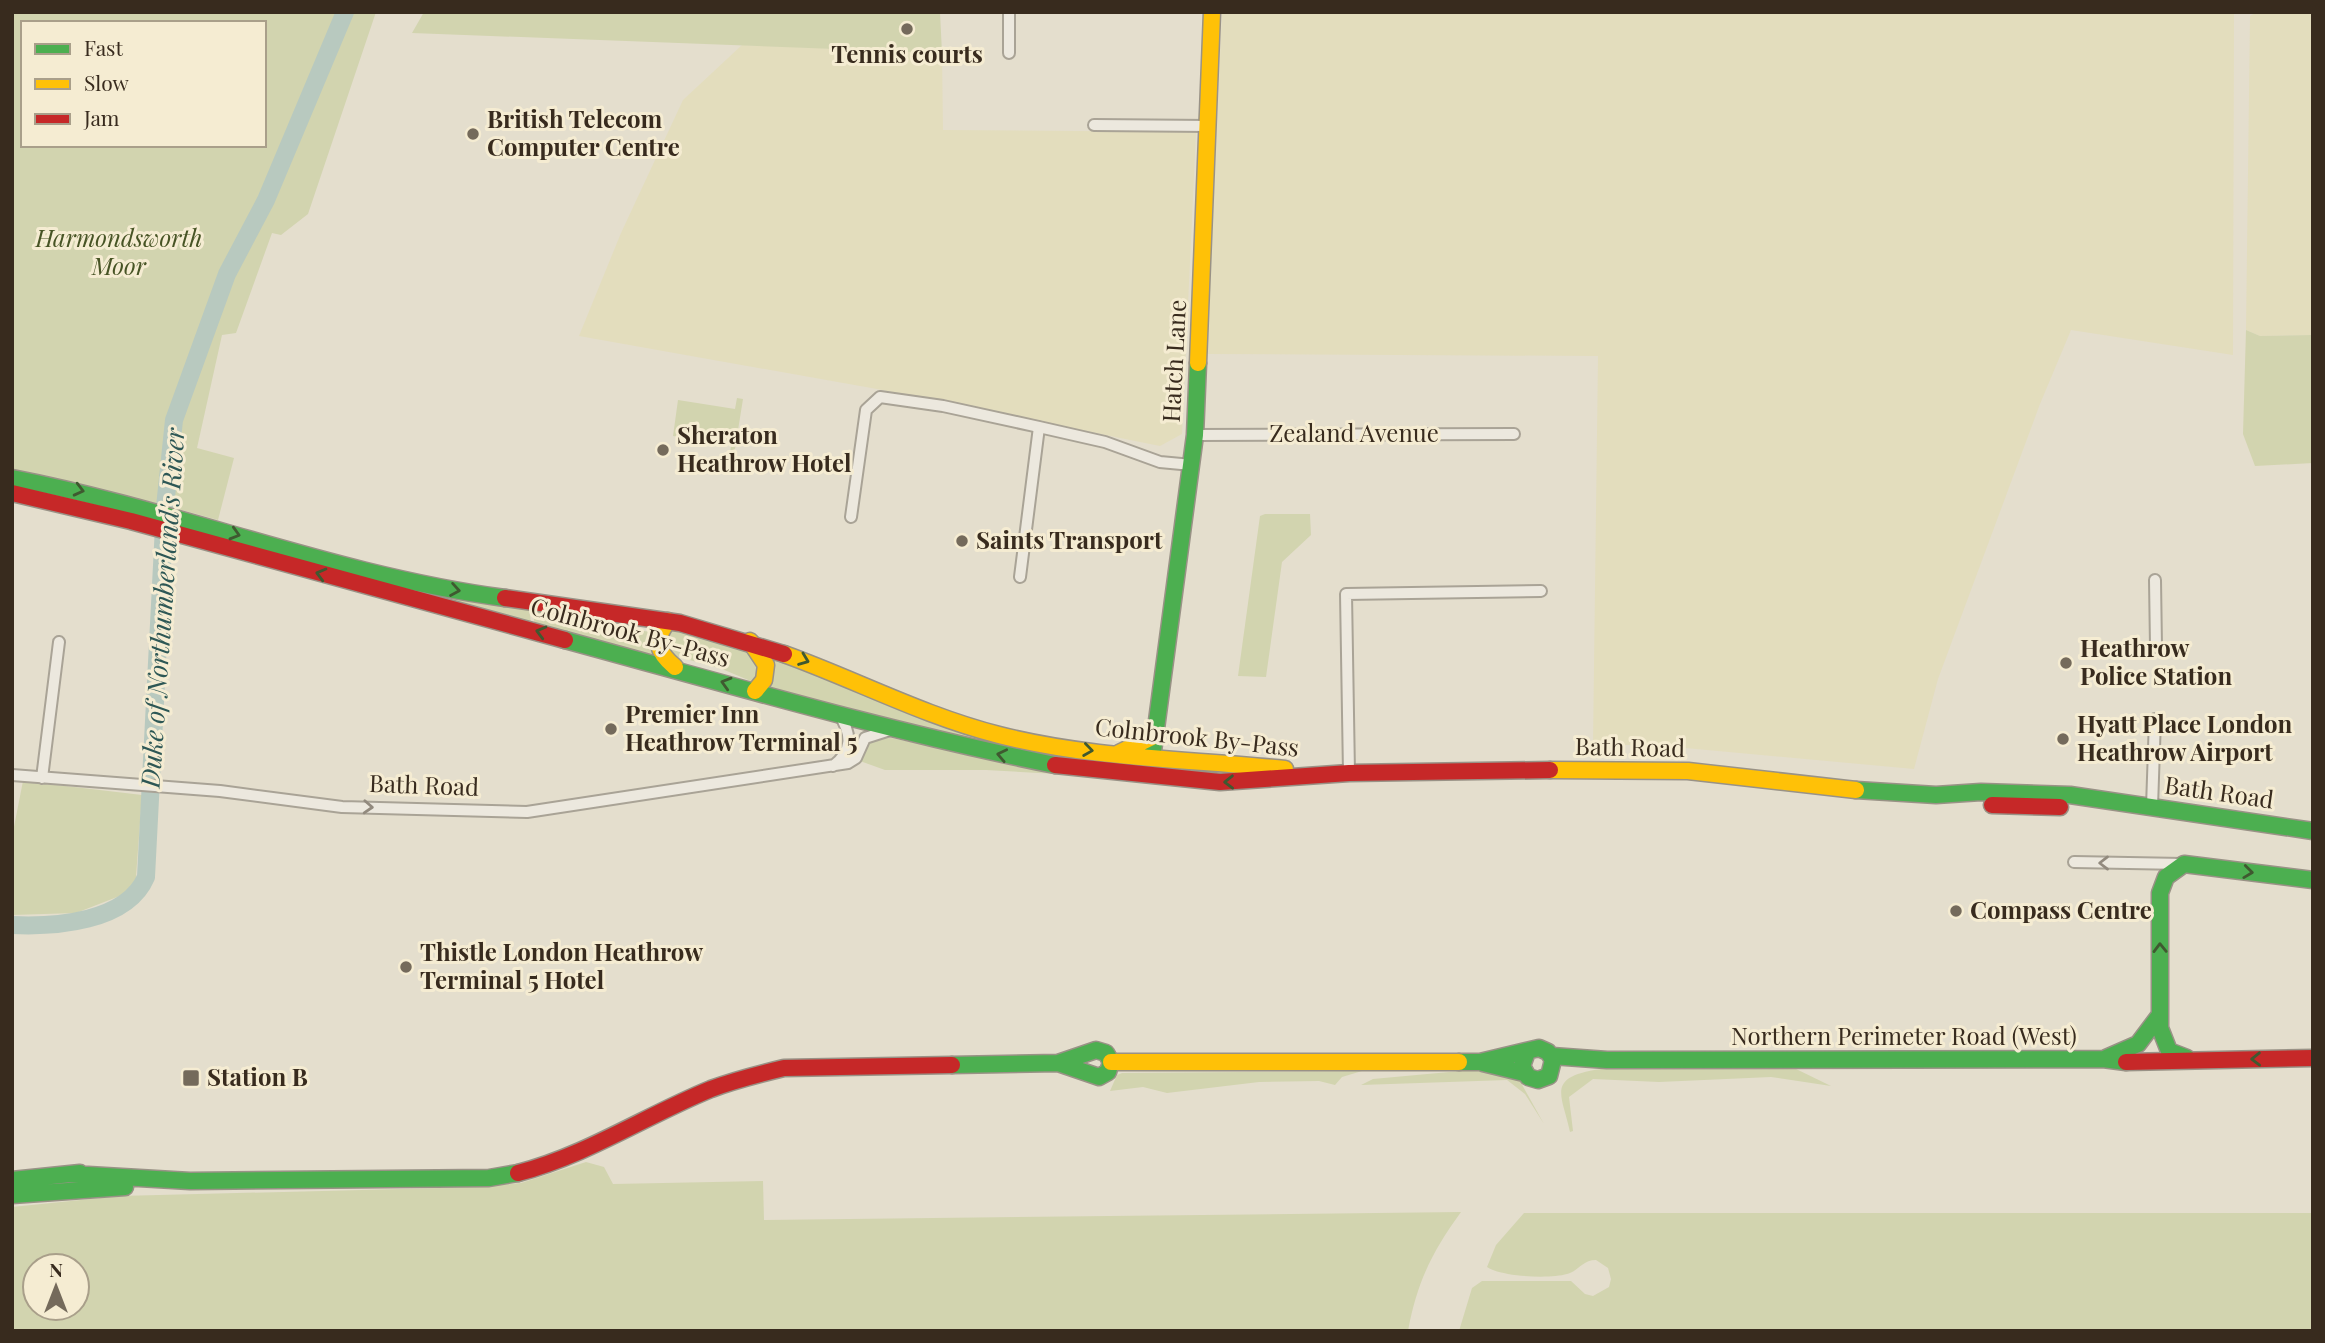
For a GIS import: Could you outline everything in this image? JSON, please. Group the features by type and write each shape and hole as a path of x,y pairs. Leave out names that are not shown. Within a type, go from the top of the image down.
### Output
{"main road":[{"name":"Hatch Lane","path":"1159,758 1154,736 1195,435 1212,12"},
{"name":"Colnbrook By-Pass","path":"12,478 71,488 403,580 502,598 668,621 750,641 824,667 979,730 1013,739 1114,754 1321,773"},
{"name":"Colnbrook By-Pass","path":"12,493 161,530 985,751 1069,768 1157,778 1234,782 1321,773"},
{"path":"668,621 656,635 656,646 663,659 678,670"},
{"path":"750,641 766,664 764,680 755,691"},
{"name":"Hatch Lane","path":"1157,778 1159,710"},
{"path":"1114,754 1134,748 1154,736"},
{"name":"Bath Road","path":"1321,773 1611,769 1688,771 1832,789 1936,795 1981,792 2070,795 2313,831"},
{"path":"2199,1060 2174,1055 2168,1051 2162,1039 2160,893 2166,877 2184,864 2313,880"},
{"path":"2103,1059 2138,1044 2160,1016"},
{"path":"71,1174 190,1181 288,1181 341,1177 463,1180 515,1175 568,1160 704,1093 743,1078 784,1068 1087,1062 1099,1077 1108,1072 1111,1062 1480,1062 1539,1048 1552,1056 1553,1068 1549,1076 1538,1080 1524,1073 1480,1062"},
{"path":"1524,1073 1522,1062 1527,1052"},
{"name":"Northern Perimeter Road (West)","path":"1552,1056 1607,1060 2103,1059 2115,1062 2313,1058"},
{"name":"Northern Perimeter Road (West)","path":"1549,1076 1607,1060"},
{"path":"12,1180 120,1170 294,1171 341,1177"},
{"path":"12,1194 120,1170"},
{"path":"12,1194 190,1181"}],"street":[{"path":"1009,12 1009,53"},
{"path":"1094,125 1209,126"},
{"path":"851,517 866,410 880,397 943,406 1039,427 1105,442 1160,462 1192,466"},
{"path":"1020,577 1039,427"},
{"name":"Zealand Avenue","path":"1195,435 1514,434"},
{"path":"2155,580 2156,647"},
{"path":"1349,773 1346,594 1541,591"},
{"path":"42,778 60,642"},
{"path":"833,766 845,753 850,741 848,730 839,713"},
{"path":"2152,807 2155,719"},
{"name":"Bath Road","path":"12,775 220,791 342,807 538,811 833,766 854,760 864,738 900,729"},
{"path":"2074,862 2184,864"},
{"path":"2140,863 2158,874 2160,893"}],"shaded area":[{"path":"1222,12 2234,12 2233,355 2071,330 2040,404 1938,679 1914,769 1653,745 1593,745 1598,356 1207,354"},
{"path":"2257,12 2313,12 2313,335 2260,336 2246,330 2250,16"},
{"path":"742,45 942,53 943,130 1196,132 1182,434 1160,446 877,389 579,336 621,233 683,100"}],"green space":[{"name":"Harmondsworth Moor","path":"12,12 345,12 266,200 227,274 174,420 165,507 12,472"},
{"path":"348,12 376,12 308,214 281,235 272,233 236,333 222,335 197,448 234,458 218,520 167,506 177,421 230,275 269,201"},
{"path":"424,12 940,12 942,53 412,33"},
{"path":"2246,330 2260,336 2313,335 2313,463 2255,466 2243,434"},
{"path":"737,398 743,399 734,455 730,455 731,445 673,436 678,400 735,409"},
{"path":"1310,514 1311,535 1282,562 1266,677 1238,676 1260,516"},
{"path":"344,571 529,608 531,623"},
{"path":"532,609 616,618 615,626 650,632 653,656 535,625"},
{"path":"680,629 700,638 742,650 761,661 753,682 722,669 668,654 663,632"},
{"path":"772,658 1034,756 767,687"},
{"path":"879,737 1074,775 986,770 885,770 860,761 866,746"},
{"path":"23,781 142,795 135,890 76,913 12,915 12,837"},
{"path":"1794,1068 1831,1086 1771,1077 1659,1082 1593,1079 1569,1097 1573,1131 1570,1132 1562,1097 1564,1082 1583,1072 1601,1069"},
{"path":"1471,1070 1509,1074 1520,1081 1544,1124 1525,1094 1507,1080 1361,1085 1373,1079"},
{"path":"1362,1071 1342,1077 1335,1085 1319,1081 1259,1082 1167,1093 1143,1087 1110,1091 1117,1075 1122,1073"},
{"path":"586,1162 604,1167 613,1184 763,1181 764,1220 1461,1212 1427,1268 1416,1297 1408,1331 12,1331 12,1207 120,1196 479,1187 521,1183"},
{"path":"1524,1213 2313,1213 2313,1331 1459,1331 1472,1288 1482,1281 1571,1281 1585,1294 1593,1296 1609,1287 1611,1279 1608,1268 1596,1260 1587,1262 1567,1274 1549,1276 1514,1275 1487,1267 1496,1245"}],"waterway":[{"name":"Duke of Northumberland's River","path":"12,925 48,925 88,919 123,904 137,892 146,877 165,507 174,420 227,274 266,200 345,12"}],"traffic: fast":[{"path":"1153,751 1195,435 1198,363"},
{"path":"12,478 74,491 380,574 505,598"},
{"path":"565,640 870,723 1055,765"},
{"path":"1856,790 1936,795 1981,792 2070,795 2313,831"},
{"path":"2187,1058 2169,1051 2160,1028 2160,893 2166,877 2184,864 2313,880"},
{"path":"2106,1058 2138,1044 2159,1016"},
{"path":"1459,1062 1480,1062 1539,1048 1548,1052 1553,1060 1549,1076 1538,1080 1528,1077 1522,1066 1527,1052"},
{"path":"952,1065 1058,1063 1096,1050 1106,1053 1111,1062 1108,1072 1099,1077 1058,1063"},
{"path":"1552,1056 1607,1060 2103,1059 2126,1062"},
{"path":"1483,1063 1524,1073"},
{"path":"12,1180 80,1173"},
{"path":"71,1174 190,1181 489,1178 518,1173"},
{"path":"12,1195 125,1187"}],"traffic: slow":[{"path":"1198,363 1212,12"},
{"path":"668,621 660,634 659,646 675,667"},
{"path":"750,641 766,665 764,680 755,691"},
{"path":"784,654 917,708 999,735 1105,754 1285,769"},
{"path":"1119,753 1154,736"},
{"path":"1550,770 1688,771 1856,790"},
{"path":"1111,1062 1459,1062"}],"traffic: jam":[{"path":"12,493 131,521 565,640"},
{"path":"505,598 680,623 784,654"},
{"path":"1055,765 1220,782 1349,773 1550,770"},
{"path":"1992,805 2060,807"},
{"path":"2126,1062 2313,1058"},
{"path":"518,1173 592,1146 711,1089 784,1068 952,1065"}],"place":[{"name":"Tennis courts","path":"907,29"},
{"name":"British Telecom Computer Centre","path":"473,134"},
{"name":"Sheraton Heathrow Hotel","path":"663,450"},
{"name":"Saints Transport","path":"962,541"},
{"name":"Heathrow Police Station","path":"2066,663"},
{"name":"Premier Inn Heathrow Terminal 5","path":"611,729"},
{"name":"Hyatt Place London Heathrow Airport","path":"2063,739"},
{"name":"Compass Centre","path":"1956,911"},
{"name":"Thistle London Heathrow Terminal 5 Hotel","path":"406,967"},
{"name":"Station B","path":"191,1078"}]}
